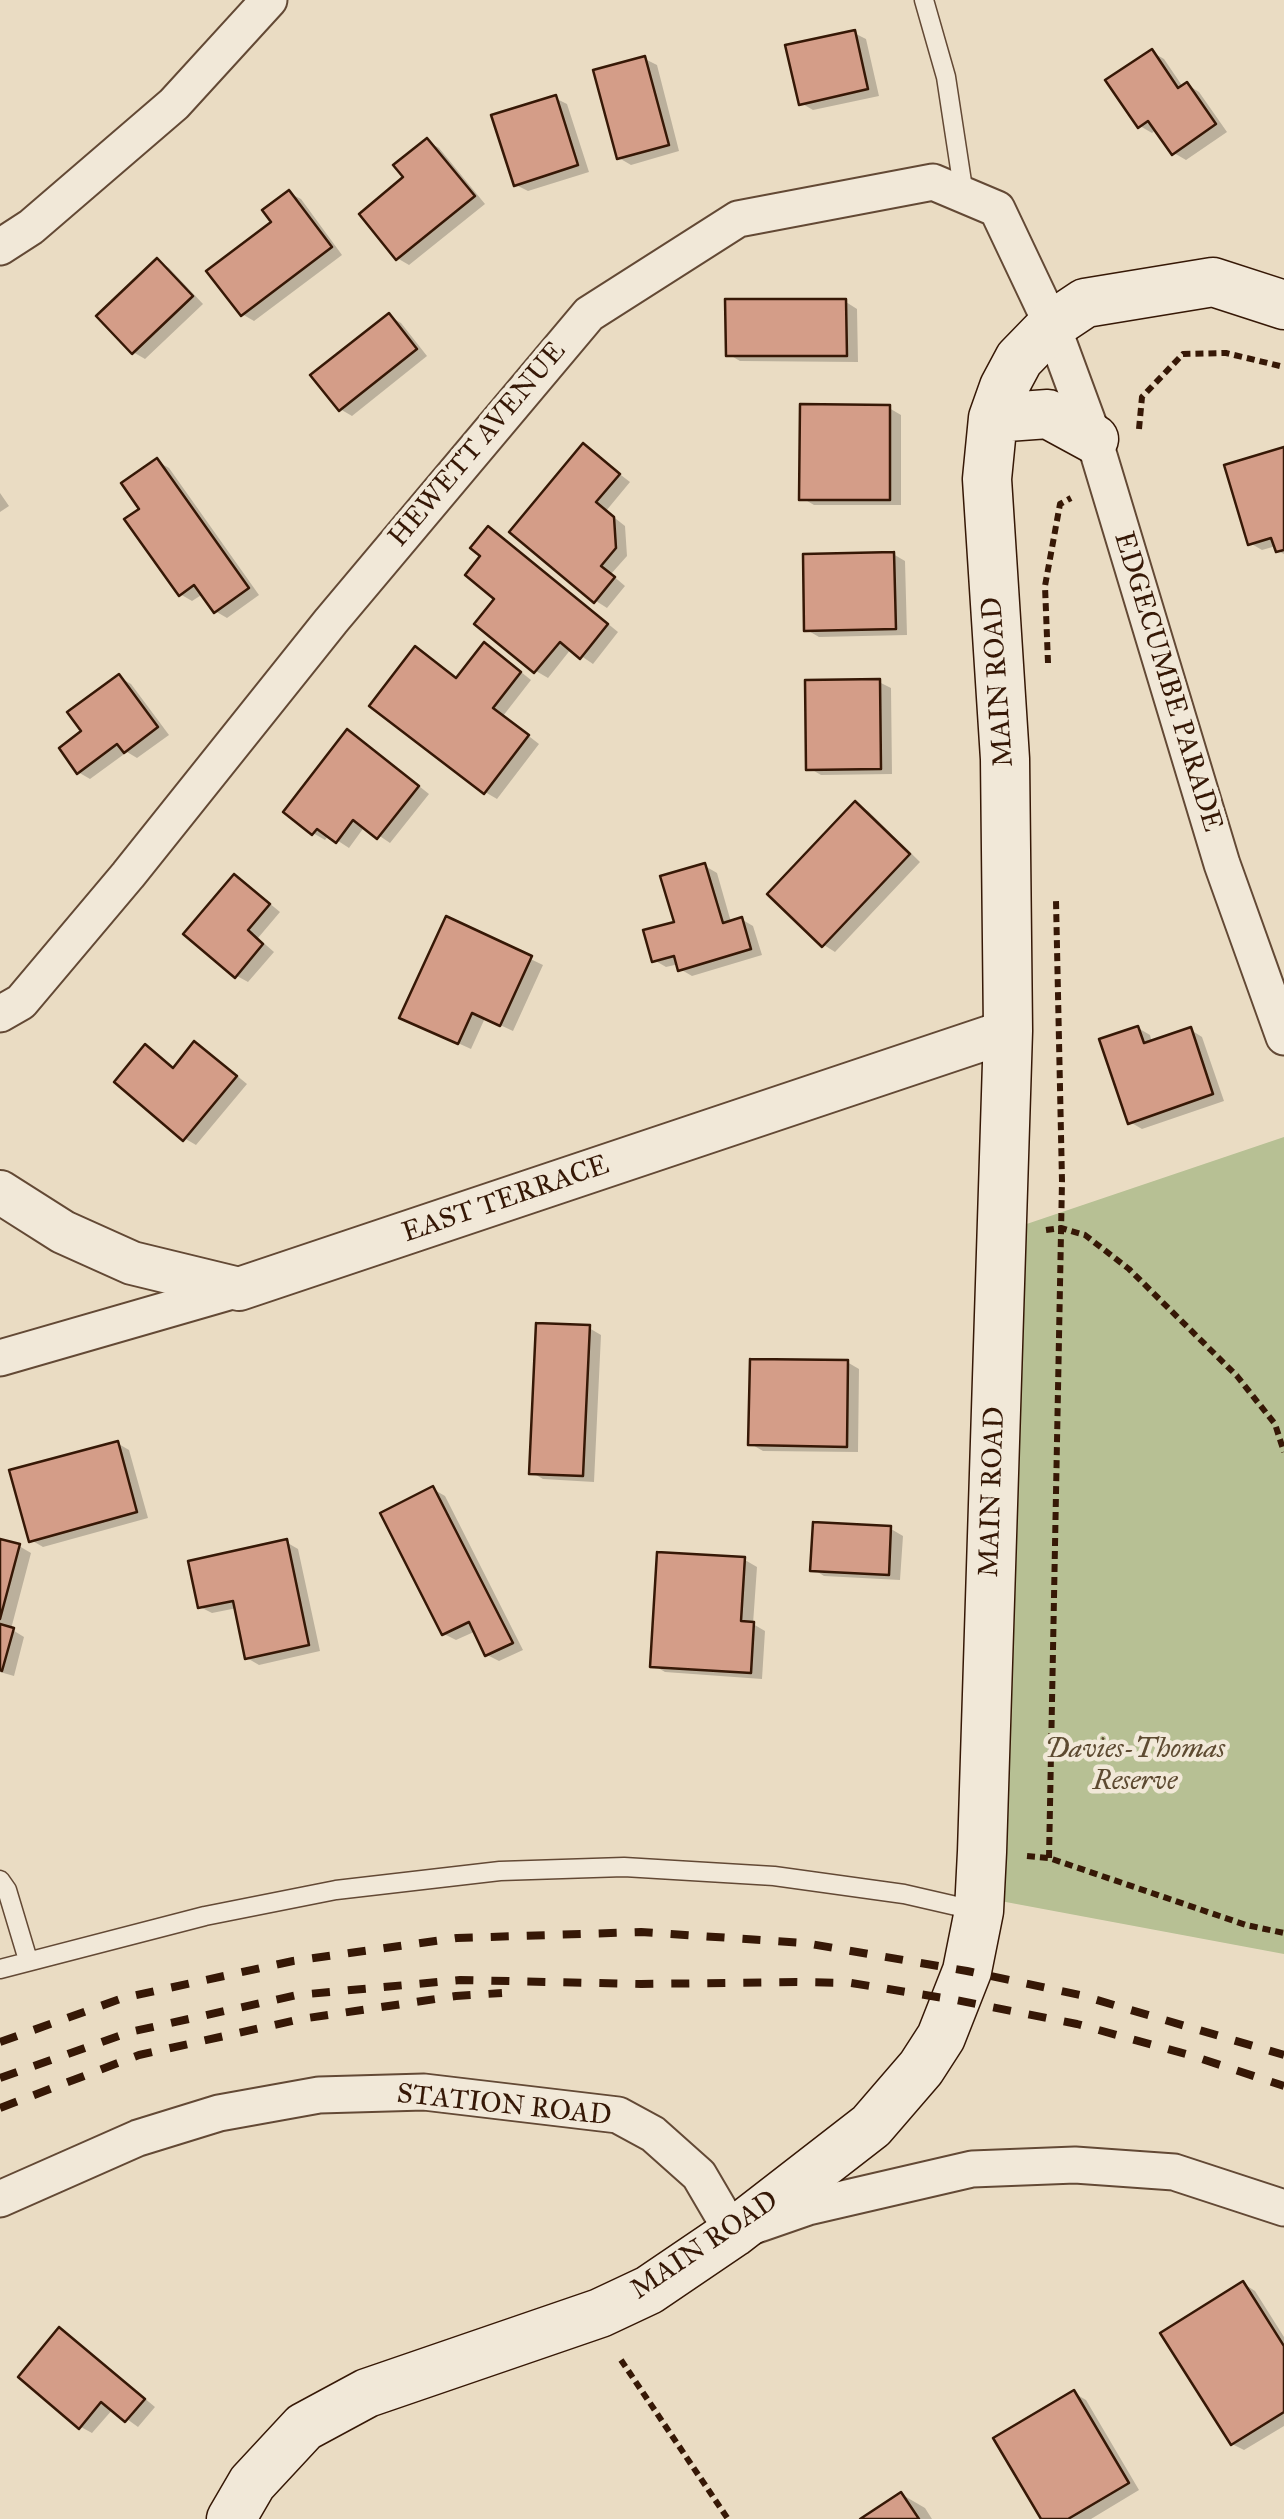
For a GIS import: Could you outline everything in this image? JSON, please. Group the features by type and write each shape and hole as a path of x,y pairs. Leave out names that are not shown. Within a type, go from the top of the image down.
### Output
{"main road":[{"name":"MAIN ROAD","path":"231,2519 252,2483 304,2427 367,2394 600,2313 649,2290 733,2233 871,2126 921,2068 941,2037 967,1971 979,1912 982,1852 1008,1031 1005,759 987,479 993,418 1019,359 1052,325 1085,303 1212,282 1284,306"},
{"path":"993,418 1048,414 1100,458"}],"street":[{"path":"0,247 31,227 174,104 269,0"},
{"name":"HEWETT AVENUE","path":"0,1014 22,1002 93,918 331,620 589,314 738,219 933,182 997,209 1052,325"},
{"name":"EDGECUMBE PARADE","path":"1052,325 1100,458 1222,864 1284,1037"},
{"name":"EAST TERRACE","path":"0,1358 239,1290 1008,1031"},
{"path":"0,1192 64,1232 132,1263 239,1290"},
{"name":"STATION ROAD","path":"0,2199 138,2138 219,2113 319,2095 424,2092 618,2115 652,2134 699,2175 733,2233"},
{"path":"733,2233 808,2208 972,2170 1075,2166 1174,2172 1284,2208"}],"lane":[{"path":"924,0 946,77 964,196"},
{"path":"0,1969 205,1916 336,1890 500,1871 624,1868 774,1876 904,1894 979,1912"},
{"path":"0,1880 7,1890 28,1960"}],"path":[{"path":"1048,680 1045,586 1060,504 1100,458 1137,448 1142,397 1183,354 1226,353 1284,367"},
{"path":"1049,1858 1061,1228 1056,888"},
{"path":"1000,1233 1061,1228 1084,1235 1129,1270 1237,1376 1275,1424 1284,1452"},
{"path":"982,1852 1049,1858 1246,1925 1284,1933"},
{"path":"621,2360 728,2519"}],"green space":[{"name":"Davies-Thomas Reserve","path":"1284,1137 1284,1954 979,1897 1000,1233"}],"building":[{"path":"855,30 868,89 799,105 785,45"},
{"path":"1152,49 1178,88 1187,82 1216,124 1172,155 1148,121 1138,128 1105,80"},
{"path":"645,56 669,145 617,159 593,70"},
{"path":"556,95 578,165 514,186 491,115"},
{"path":"427,138 475,196 396,260 359,214 403,177 393,165"},
{"path":"289,190 332,247 241,316 206,271 271,222 262,210"},
{"path":"157,258 193,296 132,354 96,316"},
{"path":"725,299 846,299 847,356 726,356"},
{"path":"389,313 417,349 339,411 310,375"},
{"path":"800,404 890,405 890,500 799,500"},
{"path":"583,443 620,474 596,502 614,517 616,548 601,566 615,577 594,603 509,532"},
{"path":"1284,447 1284,550 1276,552 1271,538 1248,545 1224,465"},
{"path":"157,458 249,588 214,613 194,585 179,596 124,519 139,509 121,483"},
{"path":"488,526 608,624 580,659 560,642 534,673 474,624 494,599 465,575 480,556 470,548"},
{"path":"894,552 896,629 804,631 803,554"},
{"path":"484,642 521,672 493,708 529,735 484,794 369,706 415,646 456,678"},
{"path":"119,674 158,727 124,753 117,744 77,774 59,748 81,731 67,712"},
{"path":"880,679 881,769 806,770 805,680"},
{"path":"347,729 419,786 377,839 353,820 336,843 317,829 312,835 283,812"},
{"path":"855,801 910,854 822,947 767,894"},
{"path":"705,863 723,923 742,917 751,949 678,971 674,956 652,962 643,930 674,922 660,876"},
{"path":"234,874 270,904 248,930 263,944 235,978 183,934"},
{"path":"446,916 532,956 500,1026 472,1013 458,1044 399,1018"},
{"path":"1138,1026 1144,1043 1191,1027 1213,1094 1128,1124 1099,1039"},
{"path":"194,1041 237,1076 183,1141 114,1082 145,1044 173,1068"},
{"path":"536,1323 590,1325 583,1476 529,1474"},
{"path":"750,1359 848,1360 847,1447 748,1445"},
{"path":"118,1441 137,1512 29,1542 9,1470"},
{"path":"433,1486 513,1643 485,1656 469,1622 442,1635 380,1513"},
{"path":"813,1522 891,1526 889,1575 810,1571"},
{"path":"0,1539 20,1544 0,1619"},
{"path":"287,1539 309,1645 245,1659 233,1601 198,1608 188,1561"},
{"path":"657,1552 745,1557 741,1621 754,1622 751,1673 650,1667"},
{"path":"0,1624 14,1628 2,1671 0,1670"},
{"path":"1243,2281 1284,2346 1284,2412 1231,2445 1160,2333"},
{"path":"59,2327 145,2399 125,2422 101,2402 79,2429 18,2377"},
{"path":"1074,2390 1129,2483 1068,2519 1041,2519 993,2438"},
{"path":"901,2492 919,2519 860,2519"}],"railway":[{"path":"0,2042 123,1998 293,1961 457,1938 641,1932 805,1943 967,1971 1080,1995 1284,2055"},
{"path":"0,2078 130,2032 297,1995 460,1980 797,1982 851,1983 1077,2024 1284,2086"},
{"path":"0,2108 139,2055 301,2019 502,1993"}]}
